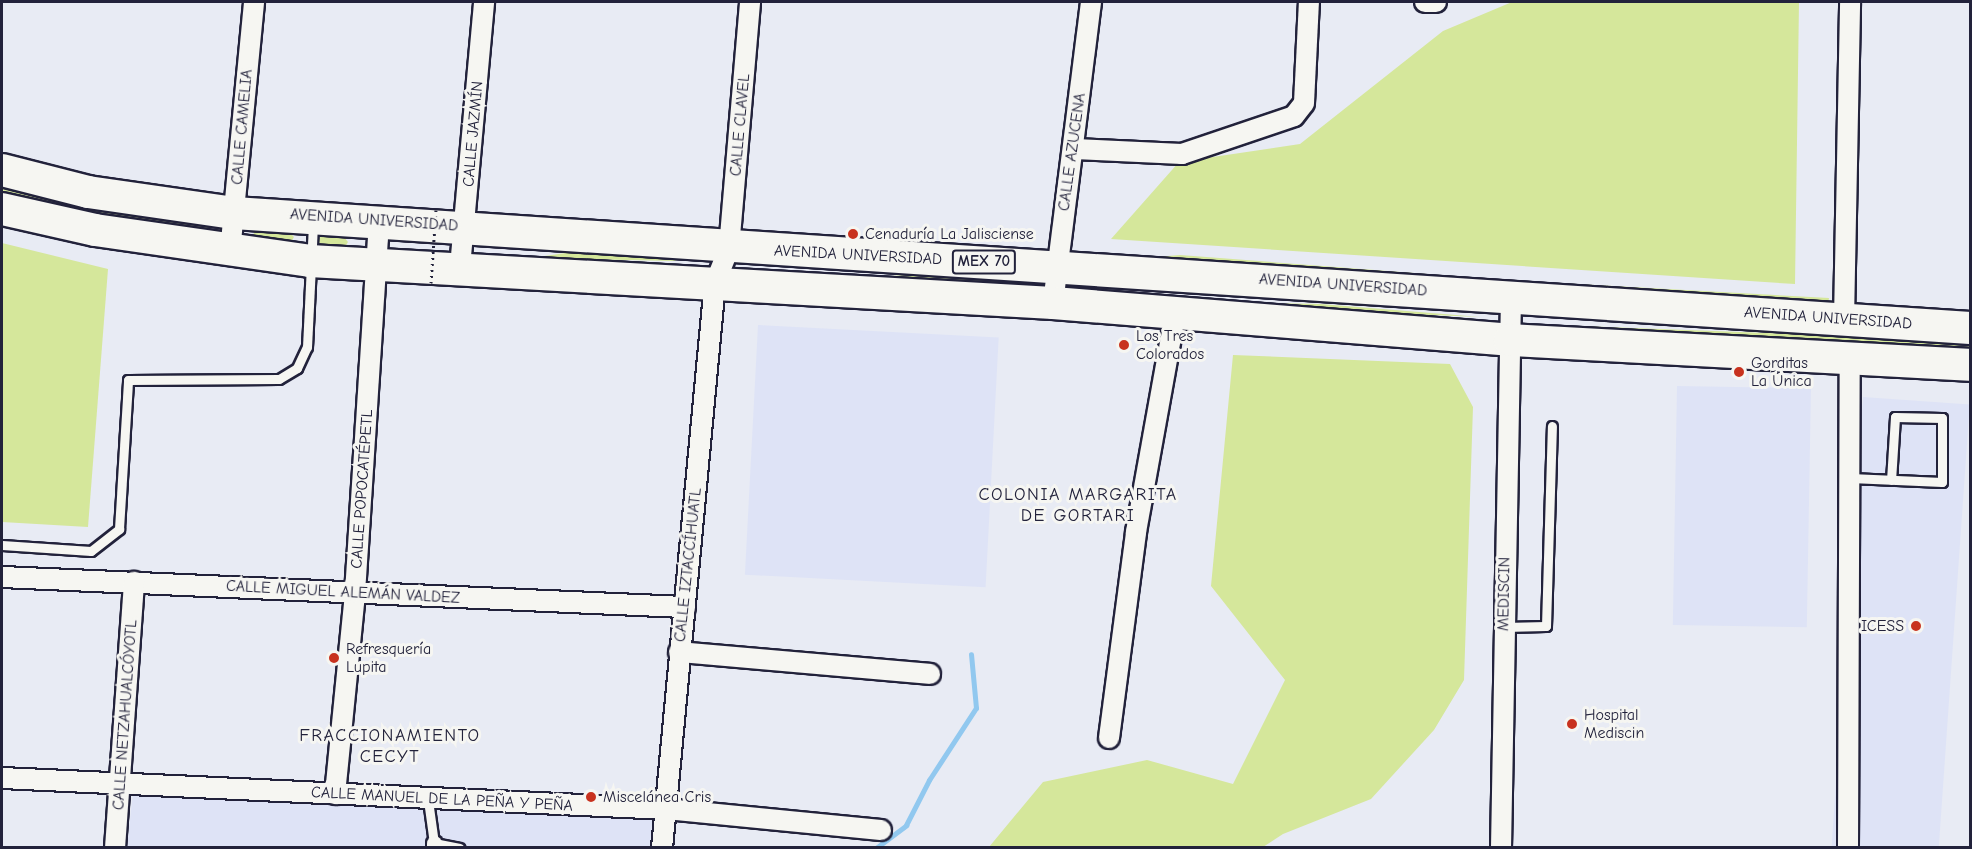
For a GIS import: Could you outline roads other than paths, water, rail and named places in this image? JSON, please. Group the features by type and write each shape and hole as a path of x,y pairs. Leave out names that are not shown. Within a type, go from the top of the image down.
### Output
{"main road":[{"name":"AVENIDA UNIVERSIDAD","path":"2,170 88,192 234,213 379,220 729,248 1055,266 1971,328"},
{"name":"MEX 70","path":"2,209 94,230 230,252 310,261 460,267 1053,303 1175,315 1510,340 1971,365"}],"street":[{"name":"CALLE CAMELIA","path":"230,252 254,2"},
{"name":"CALLE JAZMÍN","path":"460,267 484,2"},
{"name":"CALLE CLAVEL","path":"715,283 729,248 750,2"},
{"name":"CALLE AZUCENA","path":"1053,303 1055,266 1075,149 1091,2"},
{"path":"1075,149 1182,154 1294,116 1304,103 1309,2"},
{"path":"1425,2 1436,2"},
{"path":"1844,320 1850,2"},
{"name":"CALLE POPOCATÉPETL","path":"335,794 355,593 379,220"},
{"name":"CALLE IZTACCÍHUATL","path":"662,848 715,283"},
{"name":"MEDISCIN","path":"1500,848 1511,296"},
{"path":"1109,738 1136,532 1175,315"},
{"path":"1848,848 1850,358"},
{"name":"CALLE MIGUEL ALEMÁN VALDEZ","path":"2,577 685,607"},
{"name":"CALLE NETZAHUALCÓYOTL","path":"115,848 134,582"},
{"path":"679,652 930,674"},
{"name":"CALLE MANUEL DE LA PEÑA Y PEÑA","path":"2,778 428,800 666,809 881,830"}],"lane":[{"path":"2,545 91,550 119,529 128,380 279,379 297,368 307,347 314,216"},
{"path":"1850,478 1891,480 1942,482 1942,417 1895,417 1891,480"},
{"path":"1504,627 1546,626 1552,426"},
{"path":"428,800 434,845 460,848"}],"waterway":[{"path":"876,848 906,825 929,780 976,708 971,654"}],"place":[{"name":"Cenaduría La Jalisciense","path":"853,234"},
{"name":"Los Tres Colorados","path":"1124,345"},
{"name":"Gorditas La Única","path":"1739,372"},
{"name":"ICESS","path":"1916,626"},
{"name":"Refresquería Lupita","path":"334,658"},
{"name":"Hospital Mediscin","path":"1572,724"},
{"name":"Miscelánea Cris","path":"591,797"}],"district":[{"name":"COLONIA MARGARITA DE GORTARI","path":"1078,506"},
{"name":"FRACCIONAMIENTO CECYT","path":"390,747"}]}
